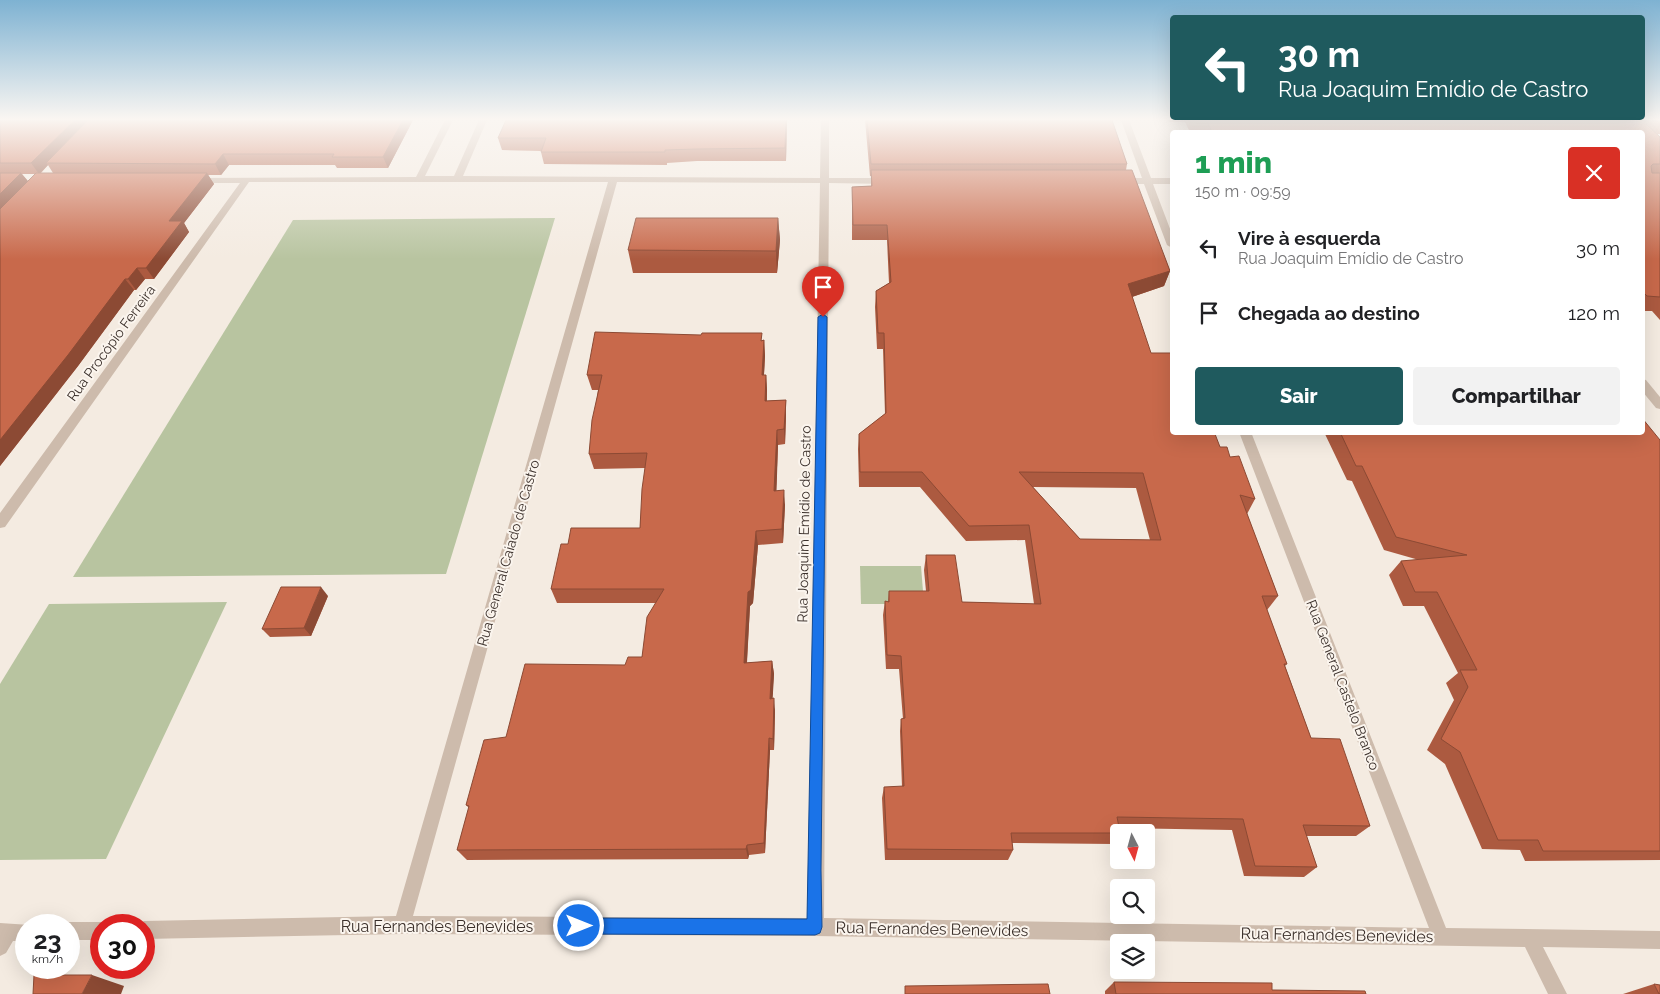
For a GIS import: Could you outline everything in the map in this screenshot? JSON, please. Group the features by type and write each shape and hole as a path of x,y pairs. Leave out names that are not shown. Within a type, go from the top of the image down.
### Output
{"street":[{"path":"419,179 425,166"},
{"path":"457,179 463,166"},
{"name":"Rua Joaquim Emídio de Castro","path":"815,927 814,860 826,166"},
{"path":"1143,166 1170,240"},
{"path":"189,180 895,181"},
{"name":"Rua Procópio Ferreira","path":"0,523 246,180"},
{"name":"Rua General Caiado de Castro","path":"402,925 613,180"},
{"path":"1113,182 1170,181"},
{"path":"1645,387 1660,405"},
{"name":"Rua General Castelo Branco","path":"1246,435 1441,937"},
{"name":"Rua Fernandes Benevides","path":"155,930 402,925 815,927 1660,940"},
{"path":"1530,938 1558,994"}],"green space":[{"path":"555,218 446,574 73,577 293,220"},
{"path":"860,566 921,566 924,604 861,604"},
{"path":"227,602 106,859 0,860 0,684 49,604"}],"building":[{"path":"1645,166 1651,166 1652,173 1660,173 1660,297 1647,296 1645,294"},
{"path":"871,170 1132,170 1170,271 1128,284 1151,353 1170,353 1170,435 1215,435 1220,447 1227,447 1230,457 1239,456 1255,499 1240,495 1278,596 1262,596 1287,664 1284,664 1311,738 1340,739 1370,826 1303,825 1317,867 1255,866 1243,819 1117,817 1118,824 1110,824 1110,833 1011,833 1013,850 887,849 884,787 904,786 901,719 905,718 901,656 887,655 885,601 889,602 889,591 929,591 926,555 955,555 962,602 1041,604 1029,525 969,526 922,472 860,472 859,434 886,413 884,333 878,333 876,291 891,282 887,225 853,225 852,187 872,186","holes":["1019,472 1143,473 1161,540 1080,539"]},
{"path":"0,173 21,173 0,194"},
{"path":"36,173 207,173 169,221 182,221 146,268 137,268 128,279 125,279 68,355 0,440 0,209"},
{"path":"636,218 778,218 776,251 628,250"},
{"path":"595,332 701,335 702,333 762,333 761,341 764,340 762,375 766,375 765,401 786,400 784,429 777,430 774,491 784,490 782,529 756,531 751,590 748,592 744,663 772,661 770,699 774,698 773,739 769,738 764,843 747,845 746,849 457,850 469,806 466,805 484,740 506,737 525,664 625,665 628,657 642,657 647,617 664,589 551,589 561,544 568,544 571,528 640,528 642,489 647,453 589,454 592,420 602,375 587,375"},
{"path":"1645,422 1660,440 1660,851 1543,851 1538,840 1498,840 1460,752 1441,739 1468,687 1460,670 1477,670 1437,592 1415,592 1401,561 1467,555 1396,537 1362,466 1356,466 1341,435 1645,435"},
{"path":"281,587 321,587 304,628 262,629"},
{"path":"80,975 90,975 82,994 33,994 34,979 80,979"},
{"path":"1114,982 1272,983 1272,990 1365,991 1366,994 1116,994"},
{"path":"1048,984 1050,994 905,994 905,986"},
{"path":"1654,984 1660,985 1660,994 1659,994"}],"route":[{"path":"579,926 815,927 814,870 823,317"}]}
